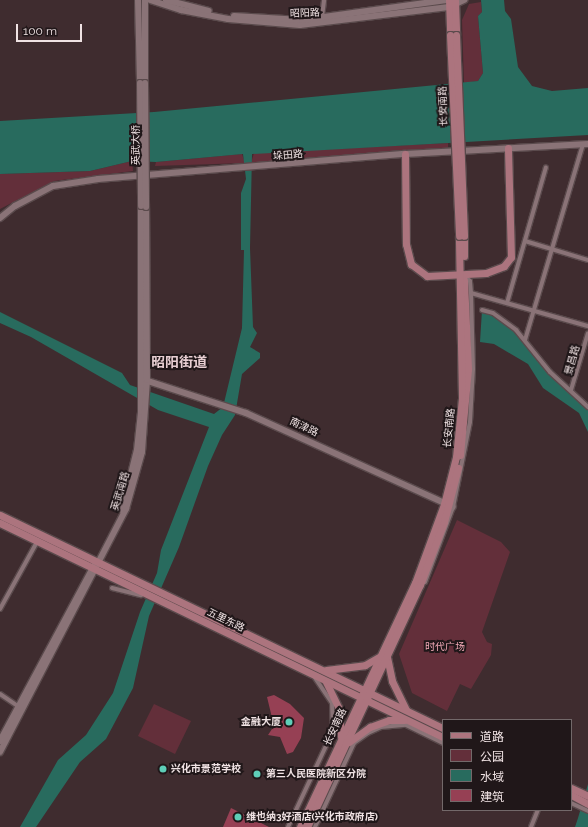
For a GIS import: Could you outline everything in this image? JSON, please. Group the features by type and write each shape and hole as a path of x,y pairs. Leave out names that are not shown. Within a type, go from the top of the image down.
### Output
{"main road":[{"path":"138,0 142,83"},
{"path":"142,83 145,0"},
{"name":"昭阳路","path":"150,0 181,10 228,19 300,24 450,1"},
{"name":"昭阳路","path":"166,0 230,16 302,20 450,1"},
{"path":"450,1 464,0"},
{"name":"长安南路","path":"300,827 365,695 449,506 462,398 461,236 453,35 450,1"},
{"name":"英武大桥","path":"142,83 144,207"},
{"name":"垛田路","path":"0,218 15,206 53,186 98,179 243,169 405,154 585,144"},
{"path":"405,154 406,244 411,264 427,276 462,275 498,270 511,257 508,148"},
{"name":"英武南路","path":"0,752 126,509 142,452 144,413 144,207"},
{"name":"南津路","path":"144,380 246,413 449,506"},
{"name":"五里东路","path":"0,515 137,588 323,670 405,720 442,737"},
{"name":"五里东路","path":"0,523 37,542 96,566"},
{"name":"英武南路","path":"0,741 96,566"},
{"name":"五里东路","path":"161,599 325,680 407,710 442,728"},
{"path":"323,670 360,666 383,656 392,681 407,710"},
{"path":"325,680 339,709 343,742 370,726 390,720 405,720"},
{"name":"长安南路","path":"307,827 343,742"},
{"path":"573,796 588,796"},
{"path":"573,796 588,804"}],"street":[{"path":"322,17 324,0"},
{"path":"525,340 585,144"},
{"path":"507,303 546,167"},
{"path":"526,241 588,260"},
{"path":"394,648 438,551 449,506 465,459 472,398 471,293 470,281 462,275"},
{"path":"471,293 588,326"},
{"path":"482,310 493,313 525,340 550,372 588,407"},
{"name":"景昌路","path":"571,390 588,333"},
{"path":"0,609 37,542"},
{"path":"112,588 137,588"},
{"path":"161,599 317,679 332,702 333,731 288,827"},
{"path":"0,694 18,706"},
{"path":"315,827 354,743 368,733 381,727 406,725 442,743"},
{"path":"573,796 588,811"},
{"path":"531,827 538,811"}],"green space":[{"path":"481,2 482,12 478,16 483,73 478,81 464,83 462,20 469,4"},
{"path":"448,143 448,151 251,163 254,153"},
{"path":"242,154 245,163 155,166 156,162"},
{"path":"132,161 133,171 54,181 0,209 0,174 90,171"},
{"name":"时代广场","path":"457,520 501,542 510,552 482,632 487,642 492,644 491,655 471,689 460,684 447,711 412,693 399,654"},
{"path":"154,704 191,721 175,754 138,736"}],"water":[{"path":"481,0 504,0 505,11 511,19 518,67 532,86 552,91 588,88 588,135 252,154 250,248 253,327 257,333 250,347 260,353 260,358 242,374 235,415 222,435 208,466 179,547 149,616 133,688 106,739 80,762 36,827 20,827 58,760 86,735 113,693 140,612 157,573 161,550 209,427 158,410 31,337 0,323 0,312 122,373 130,385 214,414 223,407 242,328 244,250 241,250 241,193 246,179 243,154 156,162 132,161 90,171 0,174 0,121 154,112 478,81 483,73 478,16 482,12"},
{"path":"482,310 493,313 516,330 550,372 588,407 588,432 579,413 543,388 528,364 494,344 480,342"},
{"path":"588,784 588,827 575,827 578,818"}],"building":[{"name":"金融大厦","path":"274,695 290,704 304,718 301,738 293,752 287,754 280,737 268,735 274,726 267,697"},
{"name":"维也纳3好酒店(兴化市政府店)","path":"231,808 269,827 223,827"}],"place":[{"name":"金融大厦","path":"289,722"},
{"name":"兴化市景范学校","path":"163,769"},
{"name":"第三人民医院新区分院","path":"257,774"},
{"name":"维也纳3好酒店(兴化市政府店)","path":"238,817"}],"district":[{"name":"昭阳街道","path":"179,362"}]}
